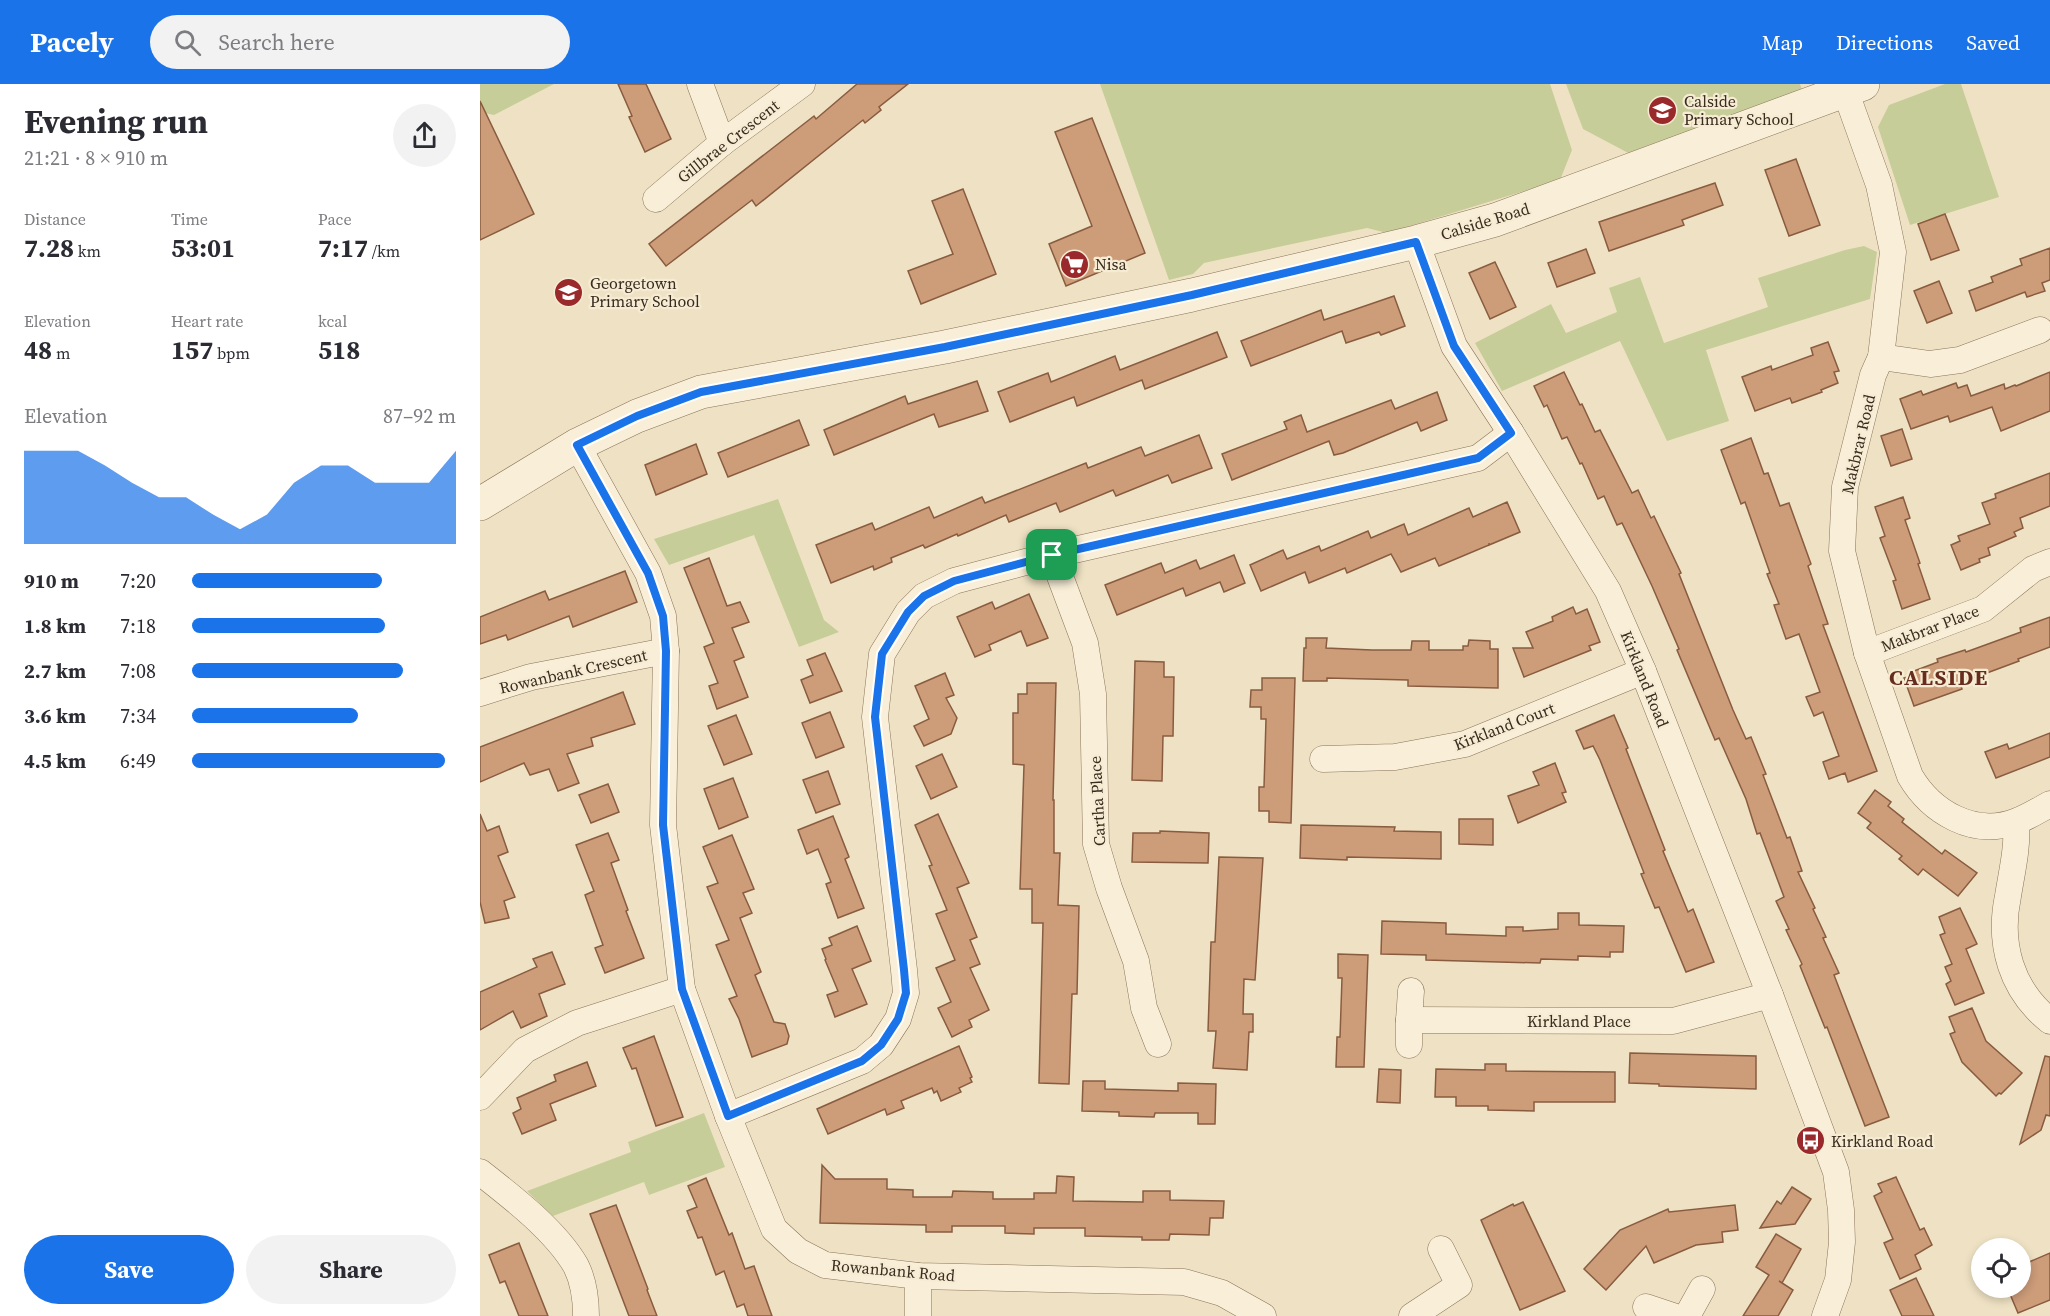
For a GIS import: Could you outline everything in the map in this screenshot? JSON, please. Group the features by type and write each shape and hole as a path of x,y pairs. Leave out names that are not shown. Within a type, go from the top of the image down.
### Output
{"street":[{"path":"700,84 722,143"},
{"name":"Gillbrae Crescent","path":"656,199 722,143 802,84"},
{"name":"Calside Road","path":"480,504 577,445 637,416 701,392 945,347 1192,295 1416,242 1495,220 1854,87"},
{"name":"Makbrar Road","path":"1854,87 1893,252 1881,357 1873,375 1845,487 1842,551 1867,652 1910,776 1923,796 1941,812 1970,824 1985,826 2016,822 2050,804"},
{"name":"Kirkland Road","path":"1416,242 1454,346 1511,433 1608,591 1770,995 1836,1172 1842,1242 1838,1280 1825,1316"},
{"path":"1881,357 1930,364 2006,353 2040,330"},
{"path":"728,1116 862,1061 881,1045 898,1019 906,993 875,717 882,654 908,612 924,596 954,581 1052,555 1478,458 1511,433"},
{"name":"Rowanbank Road","path":"577,445 648,573 663,616 666,651 663,825 682,989 728,1116 774,1229 798,1251 825,1265 918,1276 1184,1282 1222,1293 1263,1316"},
{"name":"Cartha Place","path":"1052,555 1085,643 1090,674 1093,694 1096,843 1109,888 1136,961 1144,1008 1158,1044"},
{"name":"Makbrar Place","path":"1867,652 1983,609 2033,569 2050,562"},
{"name":"Rowanbank Crescent","path":"480,693 531,677 666,651"},
{"name":"Kirkland Court","path":"1323,759 1395,758 1465,744 1642,671"},
{"path":"2016,822 2014,871 2007,897 2005,943 2007,957 2018,986 2050,1021"},
{"path":"480,1097 525,1050 577,1023 682,989"},
{"name":"Kirkland Place","path":"1411,991 1409,1033 1673,1021 1770,995"},
{"path":"480,1172 518,1201 564,1248 577,1268 584,1290 586,1316"},
{"path":"1412,1316 1459,1285 1441,1249"},
{"path":"918,1276 918,1316"},
{"path":"1687,1316 1702,1288"},
{"path":"1646,1307 1673,1316"}],"green space":[{"path":"480,84 554,84 494,115 480,112"},
{"path":"1100,84 1550,84 1572,150 1560,180 1387,233 1367,228 1204,263 1193,274 1169,280"},
{"name":"Calside Primary School","path":"1566,84 1800,84 1802,90 1632,155 1583,129"},
{"path":"1945,84 1961,84 1999,197 1910,225 1878,127 1889,105"},
{"path":"1864,246 1877,252 1870,299 1706,350 1729,421 1667,441 1620,341 1502,391 1475,343 1551,304 1566,333 1617,312 1609,288 1640,277 1664,343 1768,307 1758,278"},
{"path":"778,499 824,620 839,632 799,647 754,535 669,565 654,539"},
{"path":"704,1113 725,1167 649,1195 644,1182 553,1216 527,1191 631,1152 628,1142"}],"building":[{"path":"618,84 646,84 671,139 645,152 629,117 632,116"},
{"path":"857,84 908,84 879,107 881,110 865,123 863,120 756,206 752,200 666,266 649,244 814,116 816,119"},
{"path":"480,101 534,214 480,240"},
{"path":"1092,118 1145,253 1066,286 1049,244 1092,226 1055,132"},
{"path":"1796,159 1820,225 1789,236 1765,170"},
{"path":"1715,183 1723,205 1682,220 1684,225 1609,251 1599,222"},
{"path":"963,189 996,274 921,304 908,271 953,254 932,201"},
{"path":"1945,214 1959,250 1931,260 1918,224"},
{"path":"2050,248 2050,280 2042,283 2045,291 2027,297 2025,292 1976,311 1969,291 1993,282 1991,277 2022,265 2020,259"},
{"path":"1586,249 1595,273 1557,287 1548,263"},
{"path":"1495,262 1516,307 1490,319 1469,273"},
{"path":"1939,281 1952,313 1927,323 1914,291"},
{"path":"1394,296 1405,326 1381,335 1379,332 1346,343 1342,331 1251,366 1241,341 1321,310 1324,320"},
{"path":"1217,332 1227,357 1145,389 1142,380 1077,406 1074,397 1010,422 998,392 1048,373 1051,382 1115,356 1120,370"},
{"path":"1828,342 1839,371 1834,372 1838,383 1821,390 1822,392 1792,403 1790,398 1755,411 1742,377 1771,366 1772,370 1813,355 1811,348"},
{"path":"1564,372 1595,432 1600,430 1632,493 1638,490 1651,518 1654,516 1681,573 1679,574 1733,710 1746,739 1751,737 1766,774 1763,775 1802,871 1798,872 1815,908 1813,909 1826,937 1823,938 1839,973 1834,975 1889,1117 1865,1126 1827,1027 1825,1028 1800,966 1802,964 1786,930 1789,929 1776,901 1784,897 1760,833 1757,834 1746,799 1719,738 1715,740 1652,586 1622,523 1617,525 1604,496 1598,499 1582,463 1580,464 1567,437 1562,439 1547,405 1544,407 1534,386"},
{"path":"2050,372 2050,411 2001,431 1992,407 1950,422 1948,416 1911,429 1900,399 1921,391 1923,395 1956,383 1958,388 1967,385 1971,396 2004,384 2005,389 2016,386"},
{"path":"977,381 988,411 939,427 934,414 834,455 824,430 905,396 908,404"},
{"path":"1437,392 1447,420 1421,431 1417,422 1334,455 1329,441 1232,480 1222,454 1287,429 1284,422 1301,415 1307,432 1391,400 1395,409"},
{"path":"799,420 809,445 728,477 718,453"},
{"path":"1902,429 1912,459 1891,466 1881,436"},
{"path":"1199,435 1212,468 1172,483 1168,475 1116,496 1113,490 1060,512 1056,503 1009,522 1006,515 958,536 957,534 925,548 923,545 891,558 892,562 874,570 873,566 831,583 816,545 872,523 875,530 929,507 934,518 982,497 985,503 1086,463 1088,468 1141,447 1145,456"},
{"path":"1751,438 1764,474 1768,473 1780,506 1789,503 1811,564 1808,566 1828,624 1823,625 1877,771 1848,782 1845,773 1829,779 1823,762 1839,756 1823,712 1814,716 1806,697 1820,692 1799,634 1786,639 1774,605 1779,604 1767,574 1770,573 1745,502 1741,504 1721,450"},
{"path":"696,444 707,474 656,495 645,465"},
{"path":"2050,473 2050,506 2020,518 2023,528 2014,532 2016,536 1988,548 1990,555 1961,570 1951,545 1960,541 1958,536 1990,524 1982,503 1996,498 1995,494"},
{"path":"1903,497 1910,518 1905,520 1930,599 1902,609 1893,581 1896,580 1880,538 1885,536 1875,507"},
{"path":"1507,502 1520,532 1439,566 1435,558 1401,572 1391,554 1347,573 1345,568 1309,583 1305,572 1261,591 1250,565 1283,550 1287,559 1319,546 1321,551 1368,531 1371,538 1404,524 1408,535 1469,508 1473,517"},
{"path":"1234,555 1245,583 1224,592 1220,582 1186,596 1183,588 1117,615 1105,585 1161,563 1165,573 1196,560 1200,569"},
{"path":"709,558 727,606 740,602 749,622 732,628 744,657 734,661 748,697 717,709 709,686 718,683 704,647 714,643 684,568"},
{"path":"625,571 637,602 573,627 569,616 508,640 506,635 480,644 480,617 545,591 549,600"},
{"path":"1029,594 1048,638 1027,646 1021,631 989,645 991,650 975,657 957,617 992,602 995,609"},
{"path":"1573,607 1576,614 1587,609 1600,642 1589,646 1591,650 1524,677 1513,648 1533,648 1526,632 1553,621 1552,617"},
{"path":"2050,617 2050,647 1960,683 1962,689 1914,706 1904,678 1915,675 1914,671 1938,662 1937,659 1965,650 1966,652 2021,632 2020,628"},
{"path":"1306,638 1327,638 1326,648 1372,650 1411,650 1412,641 1429,641 1429,650 1463,650 1463,646 1468,646 1469,640 1490,641 1490,649 1498,649 1498,688 1408,686 1408,680 1327,678 1327,681 1303,681"},
{"path":"825,653 842,691 810,703 801,680 813,675 807,660"},
{"path":"1135,661 1164,662 1164,677 1174,677 1173,736 1163,736 1162,781 1132,780"},
{"path":"945,673 954,695 946,698 957,718 951,734 924,746 914,726 929,719 915,686"},
{"path":"1262,678 1295,678 1291,823 1269,822 1269,811 1259,811 1259,787 1264,787 1266,719 1261,719 1261,707 1250,707 1251,690 1262,690"},
{"path":"1027,683 1056,683 1053,800 1054,853 1060,853 1058,905 1079,906 1077,994 1072,994 1069,1084 1039,1083 1043,923 1032,923 1032,889 1020,889 1024,765 1013,764 1013,713 1018,713 1018,694 1027,694"},
{"path":"623,692 635,724 591,738 593,746 567,754 579,783 558,791 549,769 530,775 524,763 480,782 480,747"},
{"path":"830,712 844,747 816,758 802,723"},
{"path":"736,715 752,754 724,765 708,726"},
{"path":"1614,715 1665,850 1663,851 1688,912 1693,909 1714,962 1686,972 1659,907 1655,908 1641,874 1644,873 1600,760 1593,746 1584,749 1576,731"},
{"path":"2050,733 2050,757 1996,778 1985,752 2007,744 2009,749"},
{"path":"942,754 957,787 931,799 916,766"},
{"path":"1555,763 1566,792 1562,793 1566,802 1518,823 1508,796 1539,785 1533,772"},
{"path":"828,771 840,804 816,813 803,780"},
{"path":"733,778 748,817 719,829 704,789"},
{"path":"608,784 619,812 591,823 579,795"},
{"path":"1875,790 1891,802 1888,806 1904,819 1902,822 1942,854 1945,850 1977,873 1958,896 1923,869 1918,875 1899,859 1902,856 1867,828 1871,823 1858,813"},
{"path":"480,814 487,831 499,826 508,852 498,856 515,897 504,901 509,918 485,923 480,902"},
{"path":"938,814 969,883 957,888 977,937 970,940 980,964 970,968 989,1010 969,1020 972,1027 952,1037 938,1008 951,1002 936,968 955,960 936,914 947,910 929,866 932,865 915,825"},
{"path":"833,816 849,857 845,859 864,908 838,918 826,884 831,882 818,849 807,854 798,830"},
{"path":"1459,819 1493,819 1493,845 1459,844"},
{"path":"1301,825 1395,827 1394,831 1441,832 1441,859 1300,858"},
{"path":"1160,831 1209,833 1208,863 1132,862 1133,833 1160,833"},
{"path":"608,833 619,860 611,863 644,958 605,973 595,948 603,945 585,895 594,891 576,845"},
{"path":"732,835 754,889 743,893 752,913 740,918 761,972 755,975 774,1022 785,1024 789,1036 787,1044 752,1057 739,1019 729,999 737,996 716,945 729,940 707,887 718,883 703,847"},
{"path":"1219,857 1263,858 1255,980 1244,979 1243,1014 1253,1014 1253,1032 1249,1032 1247,1070 1213,1068 1216,1031 1208,1031 1211,942 1215,942"},
{"path":"1960,908 1977,944 1966,949 1984,993 1955,1005 1946,984 1951,981 1945,967 1952,964 1940,935 1945,933 1939,917"},
{"path":"1558,913 1579,913 1579,925 1624,926 1623,952 1610,952 1610,957 1578,956 1578,960 1541,959 1540,963 1426,960 1426,955 1381,954 1382,921 1446,923 1446,934 1506,936 1506,927 1523,927 1523,931 1558,929"},
{"path":"857,926 871,961 852,969 867,1004 835,1017 827,995 838,991 822,949 832,945 829,938"},
{"path":"552,952 565,984 539,994 547,1016 521,1028 513,1011 480,1030 480,992 537,967 533,959"},
{"path":"1338,954 1368,955 1364,1067 1336,1067 1337,1037 1340,1037 1342,978 1338,978"},
{"path":"1972,1008 1986,1041 2022,1073 2001,1094 1996,1096 1962,1062 1950,1034 1955,1032 1949,1017"},
{"path":"654,1036 683,1117 656,1126 636,1068 632,1069 623,1048"},
{"path":"959,1046 972,1077 970,1078 972,1082 959,1088 961,1092 941,1101 937,1091 934,1093 932,1088 901,1101 904,1108 887,1115 885,1109 828,1134 817,1109"},
{"path":"1630,1053 1756,1056 1756,1089 1629,1083"},
{"path":"2045,1056 2050,1057 2050,1116 2046,1115 2041,1130 2020,1144"},
{"path":"587,1062 596,1086 550,1104 556,1120 522,1134 513,1113 521,1109 517,1098 556,1081 554,1075"},
{"path":"1485,1064 1506,1064 1506,1071 1615,1072 1615,1102 1534,1102 1534,1111 1488,1110 1488,1106 1456,1106 1456,1097 1435,1097 1436,1069 1485,1070"},
{"path":"1379,1069 1401,1070 1400,1103 1377,1102"},
{"path":"1083,1081 1105,1081 1105,1089 1178,1091 1178,1083 1216,1084 1215,1124 1198,1124 1198,1113 1155,1113 1154,1117 1119,1116 1119,1112 1082,1111"},
{"path":"822,1165 835,1179 887,1179 887,1189 913,1190 913,1197 952,1197 953,1191 993,1192 993,1199 1034,1199 1034,1193 1056,1193 1057,1176 1074,1177 1073,1201 1143,1202 1143,1191 1170,1191 1170,1200 1224,1201 1223,1218 1210,1218 1209,1235 1170,1234 1169,1240 1085,1236 1085,1228 1034,1228 1034,1234 1005,1233 1005,1226 952,1226 952,1232 926,1232 926,1225 820,1223"},
{"path":"1896,1177 1920,1230 1924,1228 1932,1245 1915,1255 1921,1269 1900,1279 1884,1243 1893,1239 1874,1196 1882,1192 1878,1184"},
{"path":"706,1178 729,1235 732,1233 745,1269 754,1266 772,1316 748,1316 744,1304 737,1307 724,1271 716,1275 702,1237 698,1238 687,1211 697,1207 688,1186"},
{"path":"1792,1187 1811,1199 1795,1224 1760,1228 1777,1201 1781,1204"},
{"path":"1523,1202 1565,1291 1520,1310 1481,1220 1513,1204 1514,1206"},
{"path":"616,1205 657,1316 629,1316 590,1214"},
{"path":"1735,1205 1738,1230 1722,1232 1723,1242 1696,1245 1654,1263 1646,1246 1606,1290 1584,1269 1620,1230 1668,1209 1669,1212"},
{"path":"1776,1234 1801,1249 1782,1283 1793,1290 1778,1316 1743,1316 1769,1275 1756,1267"},
{"path":"519,1243 548,1316 519,1316 505,1281 500,1283 489,1255"},
{"path":"2050,1253 2050,1300 2018,1313 2012,1298 2031,1298 2031,1261"},
{"path":"1916,1278 1934,1316 1902,1316 1890,1290"}],"place":[{"name":"Calside Primary School","path":"1663,110"},
{"name":"Nisa","path":"1074,264"},
{"name":"Georgetown Primary School","path":"569,292"},
{"name":"Kirkland Road","path":"1810,1141"}],"district":[{"name":"CALSIDE","path":"1939,677"}],"route":[{"path":"1416,242 1454,346 1511,433 1478,458 1052,555 954,581 924,596 908,612 882,654 875,717 906,993 898,1019 881,1045 862,1061 728,1116 682,989 663,825 666,651 663,616 648,573 577,445 637,416 701,392 945,347 1192,295 1416,242"}]}
